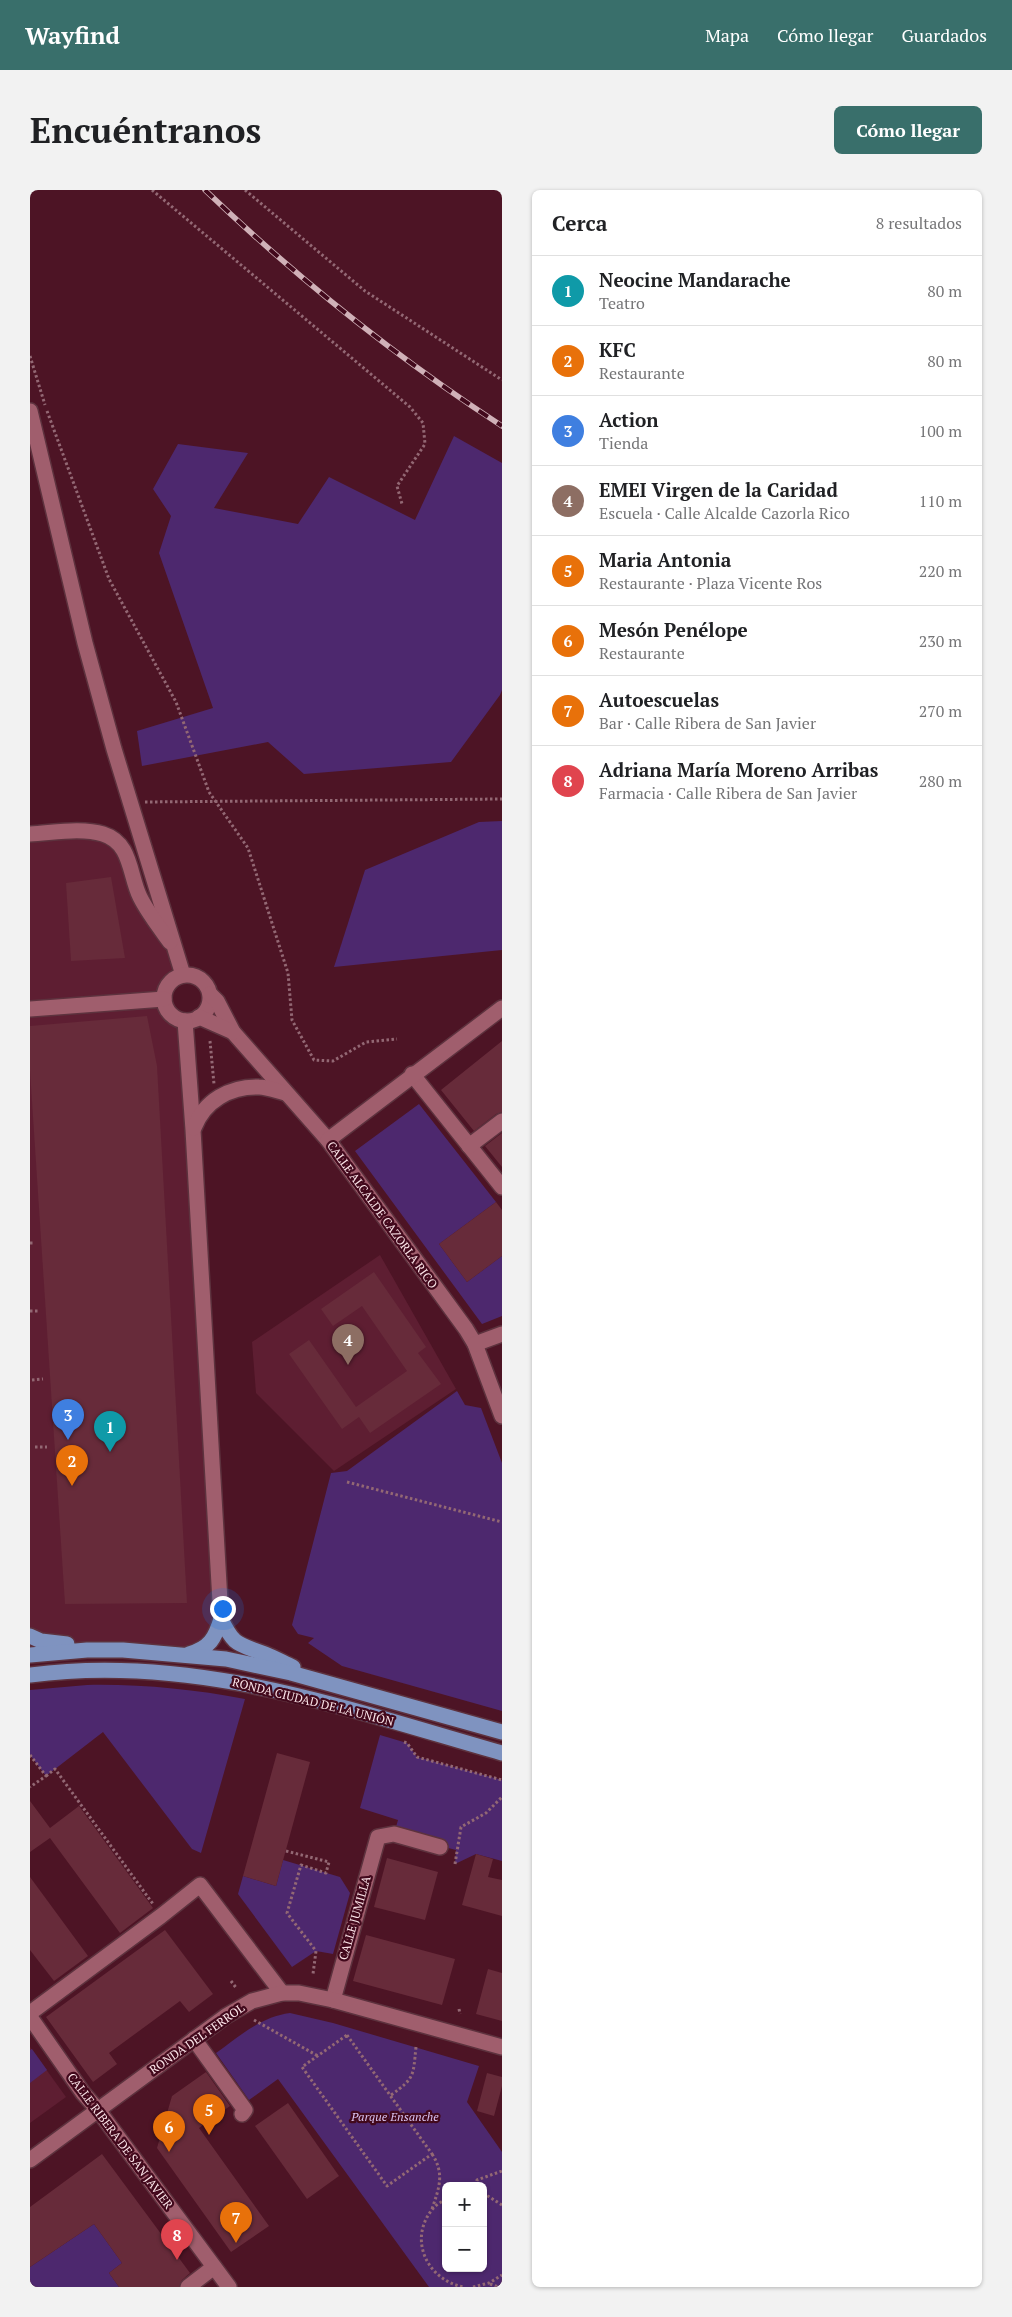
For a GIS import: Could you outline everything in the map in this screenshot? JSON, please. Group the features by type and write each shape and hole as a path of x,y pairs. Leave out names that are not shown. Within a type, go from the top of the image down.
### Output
{"main road":[{"path":"187,1654 204,1649 212,1642 221,1619"},
{"path":"221,1619 228,1633 240,1646 264,1654 330,1684"},
{"path":"30,1636 46,1642 123,1650"},
{"name":"RONDA CIUDAD DE LA UNIÓN","path":"30,1655 87,1650 123,1650 187,1654 249,1664 330,1684 502,1732"},
{"name":"RONDA CIUDAD DE LA UNIÓN","path":"30,1675 86,1670 132,1669 223,1679 292,1694 502,1753"}],"street":[{"path":"30,411 86,643 129,802 183,975"},
{"path":"30,834 96,833 103,834 118,844 128,858 143,902 151,917 176,951"},
{"path":"183,975 196,976 203,981 210,994 217,1001 233,1032 169,1012 164,999 167,988 172,981 183,975"},
{"path":"210,994 209,1004 192,1019 193,1130 221,1619"},
{"path":"30,1009 164,999"},
{"path":"328,1140 412,1074 502,1008"},
{"name":"CALLE ALCALDE CAZORLA RICO","path":"233,1032 328,1140 475,1344 502,1416"},
{"path":"412,1074 502,1187"},
{"path":"193,1130 203,1110 228,1092 260,1087 285,1093"},
{"path":"470,1146 502,1121"},
{"path":"475,1344 502,1334"},
{"name":"CALLE JUMILLA","path":"333,2000 378,1837 394,1834 440,1846"},
{"path":"30,2013 200,1885 282,1994"},
{"name":"RONDA DEL FERROL","path":"30,2160 226,2016 252,2001 282,1994 299,1993 333,2000 502,2047"},
{"name":"CALLE RIBERA DE SAN JAVIER","path":"30,2018 83,2093 98,2110 229,2287"},
{"path":"194,2039 245,2110 242,2114"},
{"path":"188,2287 214,2267"}],"path":[{"path":"152,190 410,407 422,423 424,444 397,486 402,504"},
{"path":"245,190 365,291 502,380"},
{"path":"30,356 45,407 109,579 176,702 209,792 248,848 288,973 292,1020 314,1060 333,1061 366,1042 397,1039"},
{"path":"129,802 215,803 502,799"},
{"path":"210,1041 215,1092"},
{"path":"30,1311 39,1311"},
{"path":"32,1380 43,1379"},
{"path":"35,1447 47,1447"},
{"path":"347,1482 502,1522"},
{"path":"398,1740 407,1742 417,1757 502,1780"},
{"path":"30,1754 46,1776"},
{"path":"30,1787 55,1769 161,1916"},
{"path":"455,1864 460,1826 486,1812 502,1797"},
{"path":"286,1851 330,1862 326,1873 301,1865 287,1913 316,1951 313,1974"},
{"path":"231,1981 237,1989"},
{"path":"254,2020 318,2056"},
{"path":"432,2154 386,2186 302,2067 347,2035 432,2154 439,2166 439,2188 431,2210 423,2224 421,2244 423,2254 431,2269 443,2280 464,2287"},
{"path":"391,2096 409,2082 413,2072 416,2048"},
{"path":"477,2182 478,2180 502,2171"},
{"path":"487,2196 502,2205"},
{"path":"431,2210 442,2202"},
{"path":"473,2287 489,2283 502,2274"},
{"path":"489,2283 499,2287"}],"shaded area":[{"path":"81,832 119,844 183,974 172,981 167,987 166,1004 169,1011 179,1019 221,1619 199,1651 46,1642 30,1636 30,834"},
{"path":"380,1255 456,1389 334,1471 256,1393 252,1342"},
{"path":"30,2047 66,2097 30,2123"}],"green space":[{"path":"454,436 502,463 502,690 451,762 304,774 268,742 142,766 137,731 213,708 159,553 171,516 153,489 178,444 248,453 214,508 298,524 329,477 415,520"},
{"path":"502,821 502,950 334,967 365,870 479,822"},
{"path":"419,1104 496,1202 439,1244 467,1282 502,1256 502,1316 482,1324 355,1151"},
{"path":"457,1391 465,1405 481,1408 502,1463 502,1711 342,1666 308,1643 314,1638 298,1634 292,1625 331,1473 347,1471"},
{"path":"87,1685 127,1685 166,1688 245,1699 201,1853 192,1849 103,1732 46,1776 30,1755 30,1690"},
{"path":"380,1735 407,1743 417,1757 502,1780 502,1861 476,1854 455,1864 456,1850 394,1834 398,1820 360,1808"},
{"path":"283,1860 340,1877 350,1893 333,1954 316,1951 292,1967 238,1894 243,1876 276,1886"},
{"name":"Parque Ensanche","path":"290,2013 333,2023 479,2066 467,2102 502,2152 502,2287 429,2287 278,2079 249,2100 216,2053 251,2028 269,2019"},
{"path":"32,2049 47,2070 30,2083 30,2050"},
{"path":"94,2224 122,2263 109,2273 119,2287 30,2287 30,2267"}],"building":[{"path":"111,877 125,958 71,961 66,883"},
{"path":"147,1016 157,1066 187,1603 65,1604 30,1071 30,1026"},
{"path":"502,1041 502,1112 496,1114 474,1131 441,1090"},
{"path":"502,1133 502,1167 485,1146"},
{"path":"496,1202 502,1210 502,1256 467,1282 439,1244"},
{"path":"374,1272 426,1347 418,1353 441,1384 370,1433 359,1417 342,1429 289,1354 309,1340 356,1407 407,1371 362,1306 333,1326 321,1309"},
{"path":"277,1753 310,1762 276,1886 243,1876"},
{"path":"30,1801 50,1828 79,1806 153,1908 120,1933 50,1838 30,1852"},
{"path":"476,1854 493,1859 488,1877 502,1880 502,1916 462,1905"},
{"path":"387,1858 438,1872 425,1920 374,1907"},
{"path":"30,1877 88,1956 54,1981 30,1950"},
{"path":"165,1930 213,1994 189,2012 180,2001 109,2053 117,2064 93,2082 46,2017"},
{"path":"366,1935 455,1959 442,2005 353,1981"},
{"path":"488,1969 502,1973 502,2021 476,2014"},
{"path":"206,2072 230,2106 199,2128 269,2226 231,2252 157,2148 172,2096"},
{"path":"487,2073 502,2077 502,2086 494,2116 477,2111"},
{"path":"288,2103 339,2176 307,2199 255,2126"},
{"path":"102,2154 190,2273 182,2280 179,2287 119,2287 109,2273 122,2263 94,2224 30,2267 30,2207"}],"railway":[{"path":"205,190 275,254 348,315 424,372 502,426"}],"place":[{"name":"EMEI Virgen de la Caridad","path":"348,1365"},
{"name":"Action","path":"68,1440"},
{"name":"Neocine Mandarache","path":"110,1452"},
{"name":"KFC","path":"72,1486"},
{"name":"Maria Antonia","path":"209,2135"},
{"name":"Mesón Penélope","path":"169,2152"},
{"name":"Autoescuelas","path":"236,2243"},
{"name":"Adriana María Moreno Arribas","path":"177,2260"}]}
